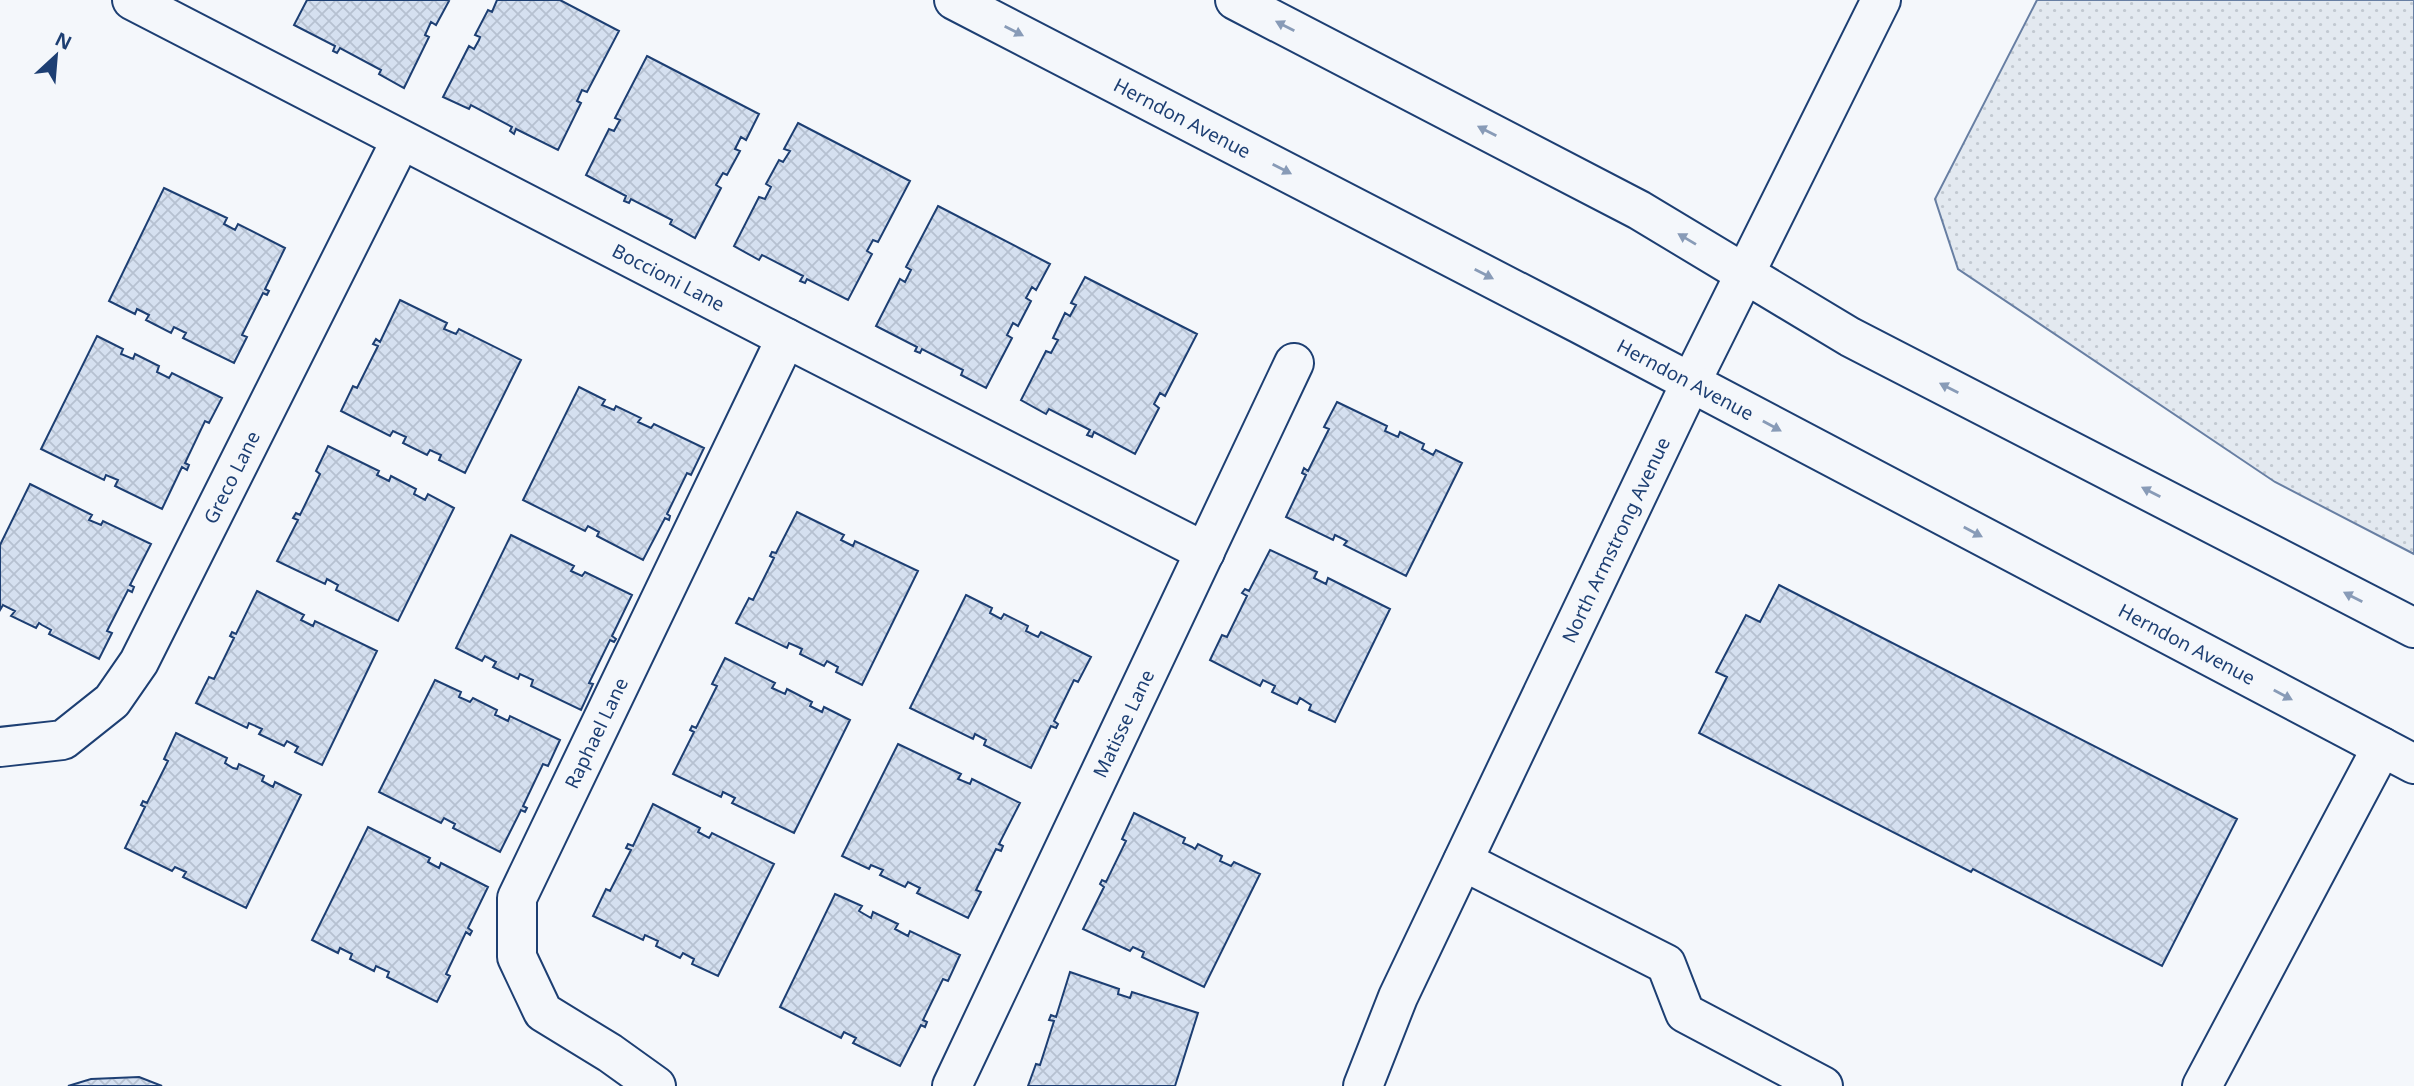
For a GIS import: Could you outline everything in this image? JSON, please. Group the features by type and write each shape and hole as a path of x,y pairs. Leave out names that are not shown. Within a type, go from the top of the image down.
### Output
{"street":[{"name":"Boccioni Lane","path":"132,0 1205,552"},
{"name":"Herndon Avenue","path":"954,0 2403,749"},
{"path":"1235,0 1639,210 1850,337 2414,628"},
{"name":"North Armstrong Avenue","path":"1363,1086 1398,997 1691,382 1881,0"},
{"name":"Greco Lane","path":"0,747 63,740 112,701 139,662 401,139"},
{"name":"Raphael Lane","path":"656,1086 610,1053 543,1012 517,957 517,898 786,338"},
{"name":"Matisse Lane","path":"952,1086 1294,363"},
{"path":"2202,1086 2403,749"},
{"path":"1463,861 1666,964 1685,1013 1823,1086"}],"shaded area":[{"path":"2037,0 2414,0 2414,554 2275,482 1958,269 1935,199"}],"building":[{"path":"307,0 449,1 436,25 431,22 425,35 429,37 404,88 379,74 381,70 340,48 337,53 333,51 335,46 294,25"},
{"path":"497,0 560,0 619,31 587,92 582,90 577,101 581,103 558,150 516,129 514,134 510,131 512,127 471,105 469,109 443,97 469,46 474,49 480,37 475,35 488,10 492,12"},
{"path":"647,56 759,114 746,140 741,137 735,149 740,151 727,175 723,173 716,185 721,188 695,238 670,224 672,220 631,199 629,203 624,201 626,196 586,175 609,129 614,131 620,120 615,118"},
{"path":"798,123 910,181 878,242 873,240 867,251 872,254 848,300 807,279 805,283 800,281 803,276 762,255 759,260 734,246 759,197 765,199 771,187 766,184 779,160 783,162 790,151 784,149"},
{"path":"164,188 227,218 224,224 235,230 238,224 285,248 265,289 269,291 267,295 263,293 242,335 247,337 234,363 183,338 186,333 174,327 171,333 146,320 149,315 137,309 135,314 109,301"},
{"path":"938,206 1050,264 1036,290 1032,287 1026,298 1031,301 1018,326 1013,323 1007,335 1012,338 986,388 961,375 963,370 922,349 920,353 915,351 917,347 876,326 900,279 905,282 911,270 906,267"},
{"path":"1085,277 1197,334 1165,396 1160,393 1154,404 1159,408 1135,454 1094,432 1092,437 1087,435 1090,430 1049,409 1046,414 1021,400 1046,351 1051,353 1058,340 1053,338 1065,313 1070,316 1076,305 1071,303"},
{"path":"400,300 447,323 444,329 456,334 459,329 521,360 465,473 439,460 441,455 430,450 427,455 403,443 406,437 393,431 390,436 341,411 353,386 357,388 378,346 373,344 376,339 380,342"},
{"path":"97,336 123,349 121,354 133,359 135,354 159,366 157,372 169,378 172,373 222,398 209,423 205,421 185,463 189,465 187,470 182,467 162,509 115,486 118,480 106,475 104,480 41,449"},
{"path":"579,387 605,400 602,405 614,410 616,406 641,418 638,422 651,428 654,424 704,448 691,475 687,473 667,514 670,516 669,520 665,518 643,560 597,536 599,532 588,526 585,531 523,500"},
{"path":"1337,402 1387,426 1385,431 1398,437 1400,432 1424,444 1422,449 1433,455 1436,450 1462,463 1406,576 1344,545 1347,541 1335,535 1333,540 1286,517 1306,475 1302,473 1304,468 1308,471 1329,429 1324,427"},
{"path":"328,446 379,471 377,475 389,481 391,476 416,489 414,494 425,500 428,494 454,508 398,621 336,590 338,585 327,579 325,584 277,561 298,520 293,518 296,513 300,515 320,474 316,471"},
{"path":"30,484 92,515 89,520 101,525 103,521 151,544 130,585 134,587 132,592 128,590 107,631 112,633 99,659 49,634 51,630 39,623 36,628 11,616 15,611 3,605 0,610 0,545"},
{"path":"797,512 844,535 841,540 853,546 855,541 918,571 862,685 836,672 838,667 827,661 824,666 800,654 802,649 798,647 789,643 787,648 736,623 749,598 753,600 774,558 770,556 772,552 776,553"},
{"path":"511,535 574,566 571,571 582,576 585,572 632,595 612,636 616,639 614,642 610,640 589,683 593,684 581,710 531,686 533,680 520,674 518,679 493,667 496,662 485,656 482,661 456,648"},
{"path":"1270,550 1317,572 1314,578 1326,584 1328,578 1390,609 1335,722 1309,710 1311,705 1300,698 1297,704 1272,692 1275,686 1263,680 1260,686 1210,660 1222,635 1227,637 1247,596 1242,593 1245,589 1249,591"},
{"path":"1779,585 2237,819 2162,966 1699,733 1727,677 1716,672 1746,615 1760,622"},
{"path":"257,591 304,615 301,620 313,626 315,621 377,651 322,765 295,752 298,747 287,741 284,746 259,734 262,729 249,723 247,728 196,703 209,677 214,679 234,638 230,636 232,632 236,634"},
{"path":"966,595 992,608 990,613 1001,619 1004,614 1028,626 1026,631 1038,637 1041,632 1091,657 1078,682 1074,680 1054,721 1058,724 1056,728 1051,726 1031,768 984,745 986,740 975,734 973,739 910,708"},
{"path":"725,658 775,683 772,688 785,694 787,689 812,702 810,706 822,712 824,707 850,720 794,833 732,803 735,798 723,792 721,797 673,774 694,732 690,730 692,726 696,728 717,686 712,684"},
{"path":"435,680 461,692 459,697 470,702 473,698 497,710 495,715 508,721 510,716 560,740 548,766 543,764 523,806 527,808 525,812 521,810 500,852 453,828 455,824 444,818 441,823 379,792"},
{"path":"176,733 227,758 225,763 233,768 237,769 239,764 264,776 262,781 273,787 275,782 301,795 246,908 183,877 186,872 175,867 172,871 125,848 145,807 141,805 143,801 147,803 168,761 164,759"},
{"path":"898,744 961,774 958,779 970,784 972,779 1020,803 999,844 1003,846 1001,851 996,849 976,890 981,892 968,918 917,893 920,888 908,882 905,887 880,875 883,870 871,865 869,869 842,856"},
{"path":"653,804 700,828 698,832 709,838 712,833 774,864 718,976 692,964 694,959 683,953 680,958 656,946 658,941 645,935 643,940 593,916 606,889 610,891 631,850 626,848 628,844 633,846"},
{"path":"1134,813 1185,838 1183,843 1195,849 1198,844 1222,856 1220,861 1231,866 1234,862 1260,874 1204,987 1142,957 1144,952 1133,947 1130,951 1083,929 1104,887 1100,884 1102,880 1106,882 1126,841 1122,839"},
{"path":"368,827 430,858 428,862 439,868 441,863 488,887 468,928 472,931 470,935 466,932 446,974 450,976 437,1002 387,977 389,972 376,966 374,971 350,959 352,954 340,948 338,953 312,940"},
{"path":"835,894 862,906 859,911 871,918 873,912 898,924 895,929 908,936 910,931 960,955 948,981 943,979 923,1020 927,1022 925,1027 921,1025 900,1066 853,1043 856,1038 844,1032 841,1038 780,1007"},
{"path":"1070,972 1119,989 1118,994 1130,998 1132,992 1198,1013 1175,1086 1028,1086 1036,1064 1040,1065 1054,1021 1049,1020 1051,1015 1056,1017"},
{"path":"139,1077 162,1086 68,1086 91,1079"}]}
